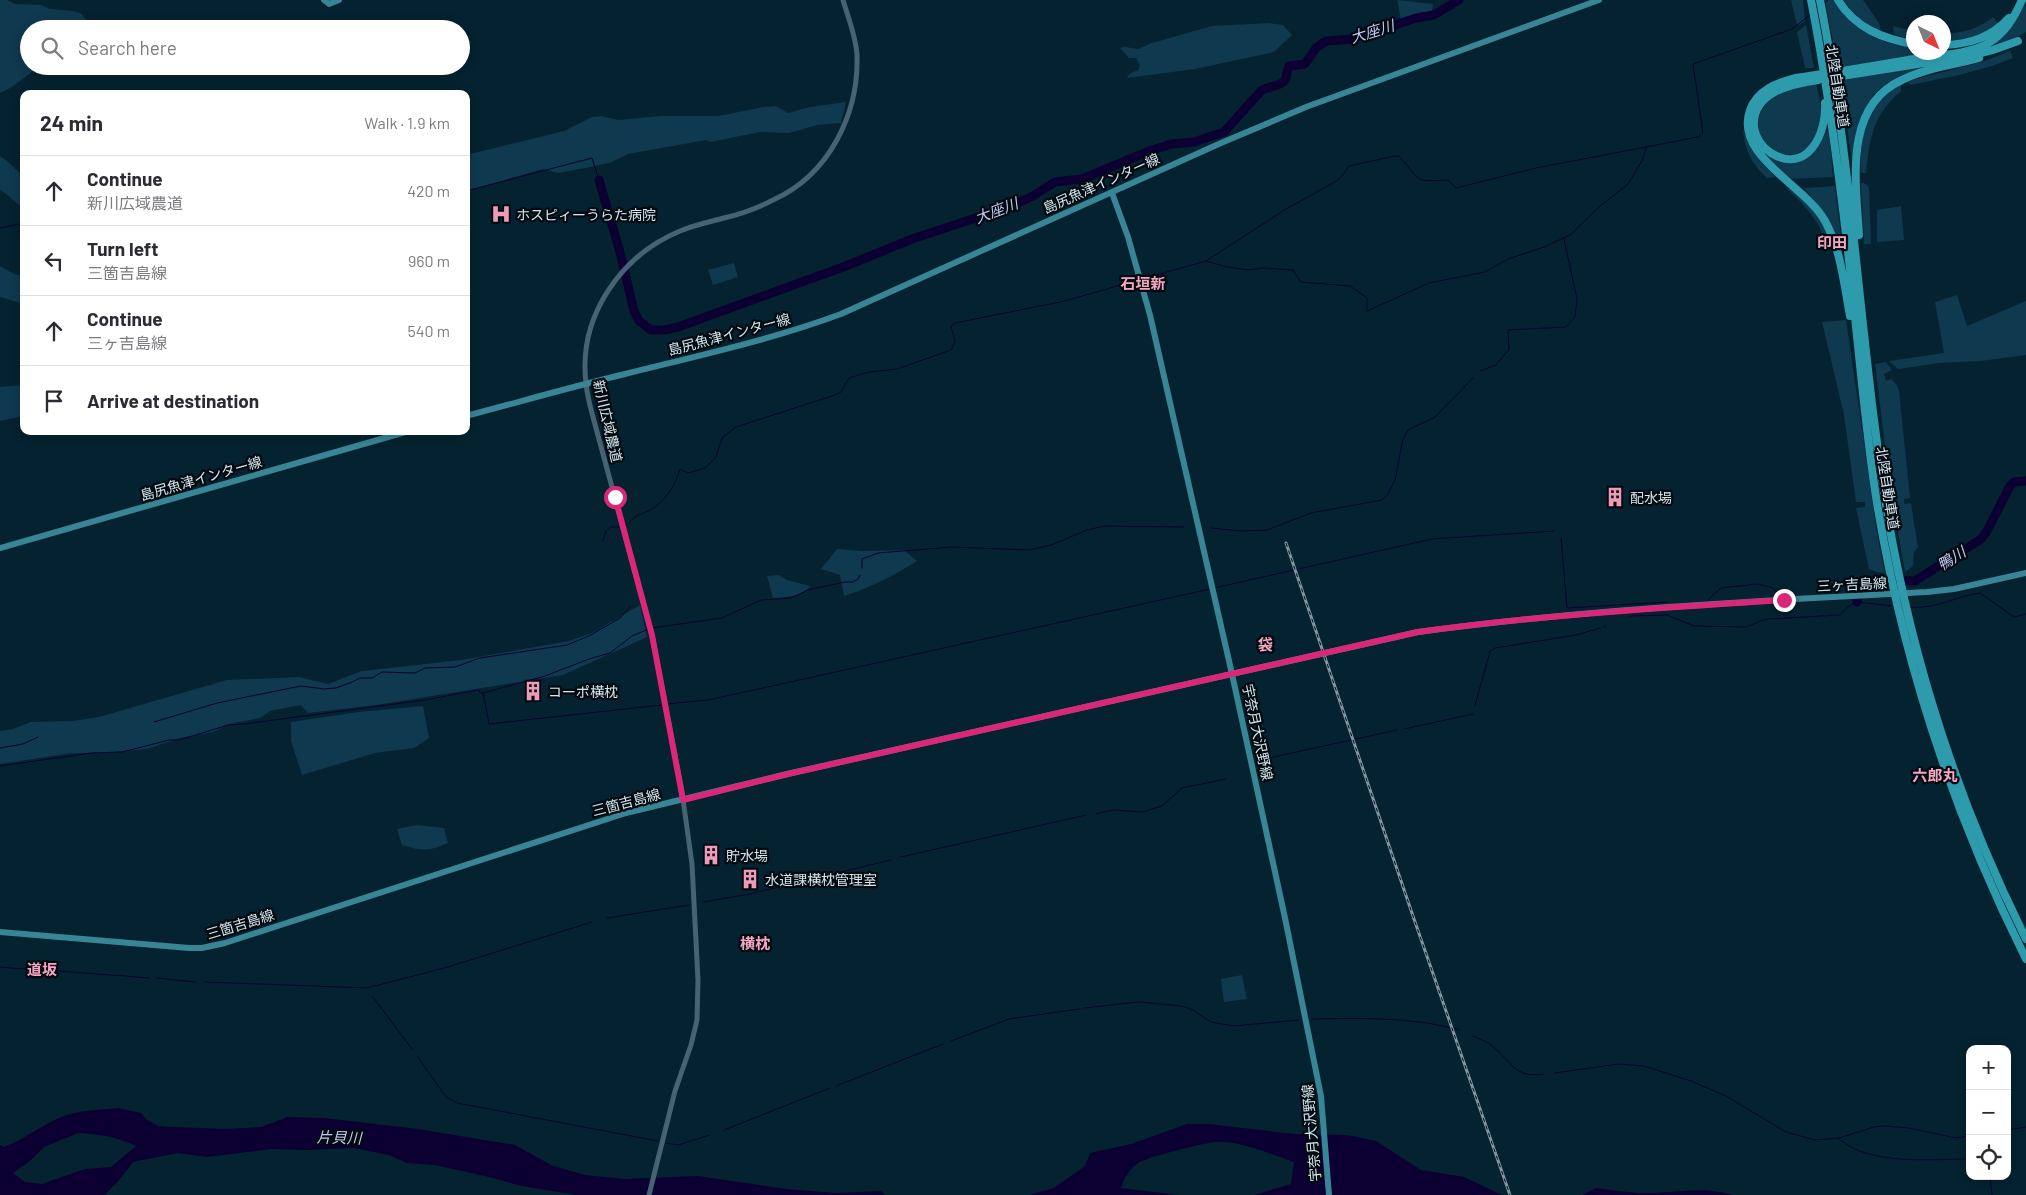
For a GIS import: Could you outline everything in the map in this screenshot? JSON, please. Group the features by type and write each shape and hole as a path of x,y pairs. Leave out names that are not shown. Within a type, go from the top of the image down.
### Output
{"highway":[{"name":"北陸自動車道","path":"1810,0 1824,61 1829,93 1876,496 1890,574 1926,714 1971,838 2026,958"},
{"name":"北陸自動車道","path":"1820,0 1824,61"},
{"path":"1838,0 1852,17 1866,29 1883,37 1906,42"},
{"path":"1951,44 1989,35 2002,25 2021,0"},
{"path":"1862,382 1840,264 1829,229 1810,200 1756,150 1748,128 1751,107 1765,91 1777,84 1795,78 1943,54 1986,44 2010,24 2021,0"},
{"path":"1867,349 1857,204 1857,166 1858,140 1867,112 1878,97 1899,81 1922,72 1986,56 2026,36"},
{"path":"1824,61 1829,93 1824,125 1819,139 1811,150 1800,156 1788,158 1771,153 1761,144 1756,134 1755,115 1761,102 1778,90 1809,81 1984,52 2018,41"},
{"name":"北陸自動車道","path":"1829,93 1849,189 1884,492 1899,572 1919,660 1948,753 1979,836 2026,940"}],"main road":[{"path":"326,2 339,0"},
{"name":"島尻魚津インター線","path":"470,415 722,350 817,323 1311,104 1599,0"},
{"name":"宇奈月大沢野線","path":"1112,193 1128,237 1146,297 1232,674 1311,1040 1321,1096 1329,1195"},
{"name":"島尻魚津インター線","path":"0,548 395,435"},
{"name":"三ヶ吉島線","path":"1380,640 1467,625 1602,612 1954,589 2026,573"},
{"name":"三箇吉島線","path":"0,932 153,946 189,948 214,946 565,831 626,813 788,774 1380,640"}],"street":[{"name":"新川広域農道","path":"649,1195 675,1091 691,1045 697,1020 699,999 692,864 683,800 652,632 592,417 586,384 587,345 598,306 619,274 658,241 682,230 748,211 776,199 803,181 829,153 840,138 852,108 856,74 857,53 843,0"}],"shaded area":[{"path":"0,0 7,0 15,4 41,5 50,9 73,11 80,13 87,20 20,20 20,75 28,75 0,93"},
{"path":"1397,0 1433,4 1432,11 1401,19"},
{"path":"1791,0 1803,0 1805,21 1797,26"},
{"path":"1825,0 1835,0 1868,33 1887,42 1906,46 1906,57 1838,67"},
{"path":"1843,0 1863,0 1879,23 1881,32 1860,19"},
{"path":"2024,5 2026,6 2026,32 2005,44 1979,50 2005,31 2016,19"},
{"path":"1993,17 1999,24 1980,36 1951,41 1951,33 1970,30 1982,25"},
{"path":"1269,23 1283,25 1292,35 1274,52 1195,69 1127,78 1129,74 1138,70 1140,65 1136,58 1129,58 1120,48 1138,49 1152,43 1212,26"},
{"path":"1806,25 1814,68 1805,68 1797,32"},
{"path":"1893,26 1906,29 1906,38 1894,34"},
{"path":"2010,51 2013,58 1992,66 1910,85 1908,81 1982,62"},
{"path":"1949,63 1913,72 1893,80 1873,96 1866,106 1858,130 1853,168 1840,79"},
{"path":"1901,83 1901,91 1884,109 1874,128 1866,173 1861,173 1862,145 1867,122 1879,102"},
{"path":"1816,84 1821,105 1821,118 1820,126 1813,141 1801,152 1794,154 1777,153 1767,147 1761,139 1758,130 1758,121 1766,104 1783,91"},
{"path":"846,102 841,123 817,125 789,133 760,132 710,142 706,140 628,154 612,162 558,173 543,169 470,190 470,154 564,131 592,117 601,116 618,120 660,116 718,116 776,106 788,113 810,107"},
{"path":"1743,129 1756,156 1776,177 1767,178 1757,168 1747,150"},
{"path":"1826,131 1829,131 1833,177 1791,179 1778,169 1762,152 1799,160 1809,156 1817,149"},
{"path":"0,156 20,173 20,206 0,189"},
{"path":"1861,183 1869,187 1871,244 1864,244"},
{"path":"1835,186 1843,257 1827,221 1804,188"},
{"path":"1787,189 1793,189 1817,215 1826,230 1832,248 1827,246 1819,226 1812,216"},
{"path":"1901,206 1904,240 1877,242 1877,210"},
{"path":"734,263 738,277 713,285 708,270"},
{"path":"0,266 20,275 20,303 0,297"},
{"path":"1957,295 1967,326 2026,301 2026,355 1981,361 1939,363 1898,369 1889,361 1944,353 1935,302"},
{"path":"1846,320 1878,540 1885,573 1869,569 1856,508 1865,507 1865,502 1856,502 1844,415 1822,322"},
{"path":"1886,362 1892,370 1884,374 1886,381 1891,379 1897,385 1899,391 1910,498 1904,499 1904,504 1911,503 1918,548 1914,552 1913,566 1905,572 1890,486 1875,364"},
{"path":"20,385 20,417 0,421 0,387"},
{"path":"837,549 862,551 904,550 917,561 881,581 844,596 840,575 821,569"},
{"path":"779,575 787,580 810,586 807,590 798,594 773,598 767,576"},
{"path":"640,605 647,637 563,675 376,705 308,713 301,705 270,711 260,718 229,724 213,732 180,738 147,749 101,753 72,753 0,764 0,731 13,729 31,722 73,721 99,717 227,680 299,677 328,684 362,671 461,660 569,641 592,633"},
{"path":"423,706 429,738 414,748 375,753 302,775 291,741 291,722 359,712"},
{"path":"417,825 444,828 448,843 425,850 402,845 397,829"},
{"path":"1242,975 1247,999 1224,1002 1221,979"}],"water":[{"name":"片貝川","path":"118,1108 141,1113 147,1120 158,1126 226,1129 261,1127 288,1117 324,1118 418,1129 515,1145 553,1166 585,1175 624,1179 698,1176 786,1189 836,1193 881,1191 885,1195 577,1195 522,1186 435,1165 407,1163 389,1155 353,1148 271,1149 207,1157 178,1153 133,1162 105,1195 0,1195 0,1145 4,1147 12,1144 49,1123 70,1114","holes":["78,1133 115,1138 136,1146 111,1167 85,1169 42,1184 25,1182 13,1173 30,1161 44,1147"]},
{"path":"1187,1124 1208,1124 1295,1134 1347,1135 1376,1141 1421,1170 1464,1177 1502,1195 1254,1195 1291,1184 1294,1162 1235,1143 1216,1142 1143,1160 1129,1171 1121,1188 1178,1195 1029,1195 1054,1188 1085,1166 1090,1153 1131,1144"},
{"path":"1596,1188 1639,1193 1697,1190 1732,1195 1582,1195"}],"waterway":[{"name":"大座川","path":"599,180 620,252 634,311 639,321 651,330 664,330 678,327 846,266 912,239 1009,207 1033,196 1055,182 1082,179 1152,150 1172,144 1194,142 1224,132 1261,91 1285,81 1289,66 1305,64 1316,48 1326,41 1353,39 1379,26 1395,25 1416,18 1434,15 1459,0"},
{"path":"1823,4 1828,0"},
{"path":"1142,279 1206,261 1286,209 1335,182 1349,166 1395,156 1400,157 1420,179 1430,181 1448,180 1456,188 1536,168 1698,137 1703,133 1693,64 1792,29 1810,15"},
{"path":"1206,261 1227,267 1249,270 1263,268 1293,270 1301,282 1350,286 1367,298 1367,311 1429,283 1485,272 1508,259 1544,247 1570,235 1599,207 1628,184 1643,159 1646,147"},
{"path":"470,190 592,158 599,180"},
{"path":"0,228 20,224"},
{"path":"1480,371 1496,365 1509,349 1508,330 1566,327 1575,317 1577,299 1564,239"},
{"path":"627,525 635,517 650,510 665,498 673,487 680,469 688,473 705,468 716,457 722,438 736,427 835,395 841,392 849,378 869,372 897,369 951,350 955,342 951,326 955,323 1065,301 1138,280"},
{"path":"1210,528 1242,531 1267,530 1311,513 1382,500 1388,494 1395,480 1403,439 1408,430 1435,417 1473,378"},
{"name":"鴨川","path":"1857,602 1859,589 1873,589 1895,580 1915,581 1981,539 2010,486 2014,482 2026,481"},
{"path":"862,568 862,559 878,553 951,547 1029,550 1051,545 1087,530 1104,526 1183,527"},
{"path":"603,541 606,531 610,527 619,527"},
{"path":"1214,588 1432,539 1554,531"},
{"path":"1561,538 1567,608 1667,602"},
{"path":"652,628 722,618 761,600 791,598 808,590 853,582 860,575"},
{"path":"1709,599 1721,588 1758,584 1773,588 1780,596"},
{"path":"666,704 708,700 1210,589"},
{"path":"1910,607 1937,605 1980,593 2014,617 2026,614"},
{"path":"1629,616 1667,615 1694,626 1745,627 1768,619 1840,615 1849,606 1857,602 1893,606"},
{"path":"154,722 217,703 301,686 324,689 336,688 360,678 372,678 382,672 415,673 425,668 455,667 480,658 567,645 589,636 620,618 630,607"},
{"path":"1475,705 1490,651 1495,648 1576,635 1600,628"},
{"path":"0,766 91,753 122,752 169,740 179,740 228,725 425,700 479,690 480,693 483,693 545,676 610,653 632,636 649,629"},
{"path":"483,693 489,724 662,705"},
{"path":"1404,729 1473,714"},
{"path":"1260,760 1397,730"},
{"path":"0,748 23,744 38,737"},
{"path":"1096,814 1113,810 1142,812 1162,806 1182,788 1226,779"},
{"path":"901,857 1086,815"},
{"path":"703,902 750,894 891,860"},
{"path":"607,918 689,905"},
{"path":"205,982 367,988 448,967 592,922"},
{"path":"0,967 39,970"},
{"path":"46,970 149,978"},
{"path":"156,978 196,982"},
{"path":"373,997 412,1049"},
{"path":"1084,1008 1139,1002 1182,1006 1193,1010 1211,1022 1234,1026 1299,1020"},
{"path":"951,1041 1009,1019 1079,1009"},
{"path":"1313,1019 1406,1021 1460,1030"},
{"path":"1473,1036 1492,1045 1517,1070 1528,1074 1544,1074"},
{"path":"836,1086 943,1044"},
{"path":"417,1056 446,1097 457,1103 658,1141"},
{"path":"1554,1073 1619,1064 1644,1066 1691,1081 1726,1096 1786,1132 1815,1140 1839,1138 1874,1127 1884,1126 1909,1128 1956,1138 1966,1137"},
{"path":"724,1130 830,1088"},
{"path":"2011,1129 2026,1127"},
{"path":"666,1143 678,1145 710,1135"},
{"path":"1839,1139 1852,1148 1867,1154 1884,1157 1920,1160 1966,1159"},
{"path":"1990,1180 1992,1195"}],"railway":[{"path":"1286,543 1510,1195"}],"place":[{"name":"ホスピィーうらた病院","path":"501,214"},
{"name":"配水場","path":"1615,497"},
{"name":"コーポ横枕","path":"533,691"},
{"name":"貯水場","path":"711,855"},
{"name":"水道課横枕管理室","path":"750,879"}],"district":[{"name":"印田","path":"1832,242"},
{"name":"石垣新","path":"1143,283"},
{"name":"袋","path":"1265,644"},
{"name":"六郎丸","path":"1935,775"},
{"name":"横枕","path":"755,943"},
{"name":"道坂","path":"42,969"}],"route":[{"path":"615,497 652,635 683,800 880,752 1418,632 1602,612 1784,600"}]}
